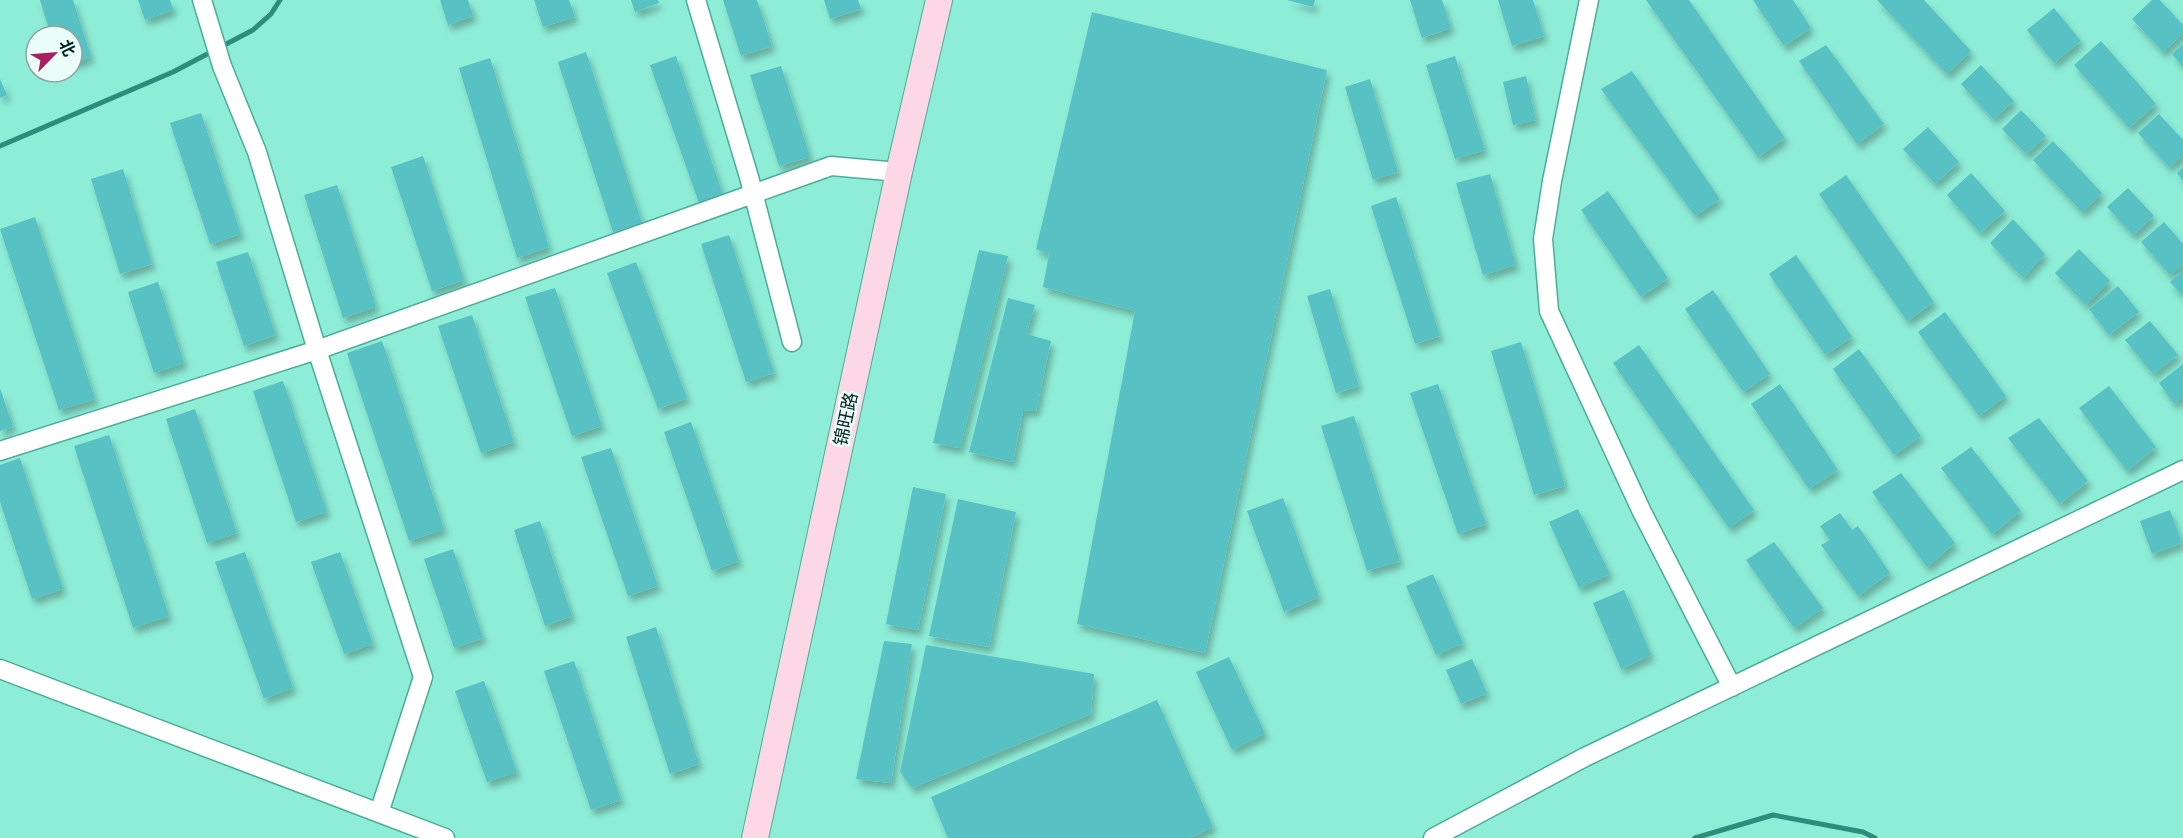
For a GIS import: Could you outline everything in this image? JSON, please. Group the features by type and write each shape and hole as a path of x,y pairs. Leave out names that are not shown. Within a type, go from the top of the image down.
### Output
{"street":[{"path":"202,0 222,66 257,152 317,350 423,677 379,813"},
{"path":"696,0 753,194 792,342"},
{"name":"锦旺路","path":"755,838 898,172 939,0"},
{"path":"1589,0 1552,181 1543,239 1549,311 1642,512 1732,687"},
{"path":"0,451 317,350 831,166 898,172"},
{"path":"1433,838 1585,757 2183,470"},
{"path":"0,669 445,838"}],"building":[{"path":"40,0 73,0 81,24 47,24"},
{"path":"138,0 170,0 173,10 145,20"},
{"path":"440,0 468,0 473,16 448,25"},
{"path":"534,0 569,0 575,17 543,27"},
{"path":"631,0 658,0 659,3 635,12"},
{"path":"723,0 757,0 772,46 741,56"},
{"path":"824,0 858,0 861,9 830,19"},
{"path":"1287,0 1315,0 1313,7"},
{"path":"1410,0 1442,0 1451,28 1422,38"},
{"path":"1498,0 1533,0 1544,36 1512,46"},
{"path":"1646,0 1689,0 1785,138 1758,157"},
{"path":"1753,0 1793,0 1811,28 1784,46"},
{"path":"1877,0 1924,0 1971,51 1947,74"},
{"path":"2152,0 2160,0 2183,25 2183,33 2163,52 2132,19"},
{"path":"2054,8 2081,41 2054,63 2027,30"},
{"path":"1092,12 1327,70 1205,653 1077,624 1135,311 1043,287 1049,254 1036,249"},
{"path":"84,35 91,57 84,60"},
{"path":"2101,41 2156,104 2129,128 2074,65"},
{"path":"2183,44 2183,67 2172,54"},
{"path":"1826,45 1884,124 1857,144 1799,61"},
{"path":"586,52 642,223 613,232 558,62"},
{"path":"676,56 723,195 699,203 650,65"},
{"path":"1455,56 1485,150 1455,159 1426,65"},
{"path":"490,58 549,247 517,258 459,68"},
{"path":"1981,65 2014,101 1993,119 1961,84"},
{"path":"781,66 810,157 779,166 750,75"},
{"path":"1632,71 1720,199 1695,216 1601,89"},
{"path":"1526,76 1536,120 1513,125 1503,82"},
{"path":"0,79 7,95 0,98"},
{"path":"1370,79 1398,172 1373,180 1345,87"},
{"path":"2021,110 2046,136 2026,154 2002,129"},
{"path":"201,113 241,234 210,244 170,123"},
{"path":"2159,114 2183,140 2183,155 2169,167 2138,133"},
{"path":"1928,127 1959,162 1935,184 1903,149"},
{"path":"2053,141 2102,193 2082,212 2033,160"},
{"path":"423,156 464,280 432,291 391,167"},
{"path":"2183,167 2183,181 2177,173"},
{"path":"123,169 152,264 120,274 91,179"},
{"path":"1971,173 2005,211 1980,233 1947,195"},
{"path":"1490,174 1516,265 1483,275 1456,183"},
{"path":"1846,175 1934,302 1907,321 1819,194"},
{"path":"337,185 376,307 343,318 304,195"},
{"path":"2128,188 2154,216 2133,235 2107,207"},
{"path":"1608,191 1668,278 1641,297 1581,210"},
{"path":"1396,197 1440,336 1415,344 1371,206"},
{"path":"35,217 95,399 59,410 0,229"},
{"path":"2013,219 2045,254 2023,278 1990,243"},
{"path":"2164,222 2183,244 2183,264 2170,275 2141,242"},
{"path":"729,235 774,373 746,382 701,244"},
{"path":"2079,249 2110,281 2086,305 2055,273"},
{"path":"979,250 1008,256 960,448 933,443"},
{"path":"248,252 276,335 244,346 216,262"},
{"path":"1796,255 1852,337 1825,355 1769,274"},
{"path":"636,262 687,398 658,409 607,273"},
{"path":"2183,270 2183,296 2170,282"},
{"path":"158,282 184,363 154,373 128,292"},
{"path":"2118,286 2139,312 2109,335 2089,309"},
{"path":"555,288 602,426 572,436 525,297"},
{"path":"1330,289 1359,386 1336,393 1307,296"},
{"path":"1713,290 1770,374 1743,392 1685,309"},
{"path":"1008,298 1035,305 1026,334 1051,341 1036,411 1023,411 1013,462 969,452"},
{"path":"1945,312 2006,396 1979,416 1918,332"},
{"path":"472,315 514,442 481,453 438,326"},
{"path":"2150,321 2178,355 2153,374 2125,340"},
{"path":"382,341 444,529 409,541 347,353"},
{"path":"1521,342 1565,486 1534,495 1491,351"},
{"path":"1639,345 1754,510 1729,528 1613,363"},
{"path":"1859,349 1921,436 1894,455 1833,369"},
{"path":"2183,364 2183,397 2174,404 2159,383"},
{"path":"283,381 327,512 296,522 253,391"},
{"path":"1438,384 1486,524 1458,534 1410,393"},
{"path":"1780,384 1838,470 1809,489 1751,404"},
{"path":"2109,386 2156,447 2127,471 2079,408"},
{"path":"0,388 13,427 0,431"},
{"path":"195,409 237,533 207,543 166,419"},
{"path":"1354,416 1400,561 1367,571 1321,426"},
{"path":"2039,418 2088,481 2060,504 2008,438"},
{"path":"691,422 739,561 712,571 664,432"},
{"path":"109,435 169,616 133,628 74,446"},
{"path":"1971,447 2021,511 1992,534 1941,468"},
{"path":"611,448 658,586 628,596 581,457"},
{"path":"20,458 63,589 32,599 0,502 0,465"},
{"path":"1901,473 1955,543 1927,567 1872,492"},
{"path":"913,487 946,494 918,630 886,624"},
{"path":"1283,498 1319,597 1284,612 1247,511"},
{"path":"958,499 1016,512 989,647 929,636"},
{"path":"1578,509 1610,574 1579,588 1549,522"},
{"path":"2170,510 2182,543 2152,554 2140,521"},
{"path":"1840,513 1852,530 1858,526 1890,573 1858,596 1821,545 1830,540 1820,526"},
{"path":"540,521 572,616 545,626 514,530"},
{"path":"1774,542 1823,608 1794,628 1746,560"},
{"path":"453,549 483,638 454,648 424,559"},
{"path":"245,552 293,688 264,699 215,562"},
{"path":"340,552 373,644 344,654 311,562"},
{"path":"1433,574 1463,643 1436,655 1406,586"},
{"path":"1624,590 1651,655 1621,669 1593,603"},
{"path":"656,627 699,764 670,774 626,637"},
{"path":"884,641 912,644 891,783 856,779"},
{"path":"926,645 1094,674 1091,714 912,788 900,772"},
{"path":"1229,657 1265,733 1232,750 1196,672"},
{"path":"1472,659 1487,693 1461,704 1446,670"},
{"path":"574,661 621,800 591,810 544,671"},
{"path":"484,681 517,772 487,782 455,691"},
{"path":"1157,700 1213,827 1190,838 948,838 931,797"}],"waterway":[{"path":"0,146 173,72 253,30 271,14 280,0"},
{"path":"1695,838 1773,815 1863,832 1875,838"}]}
